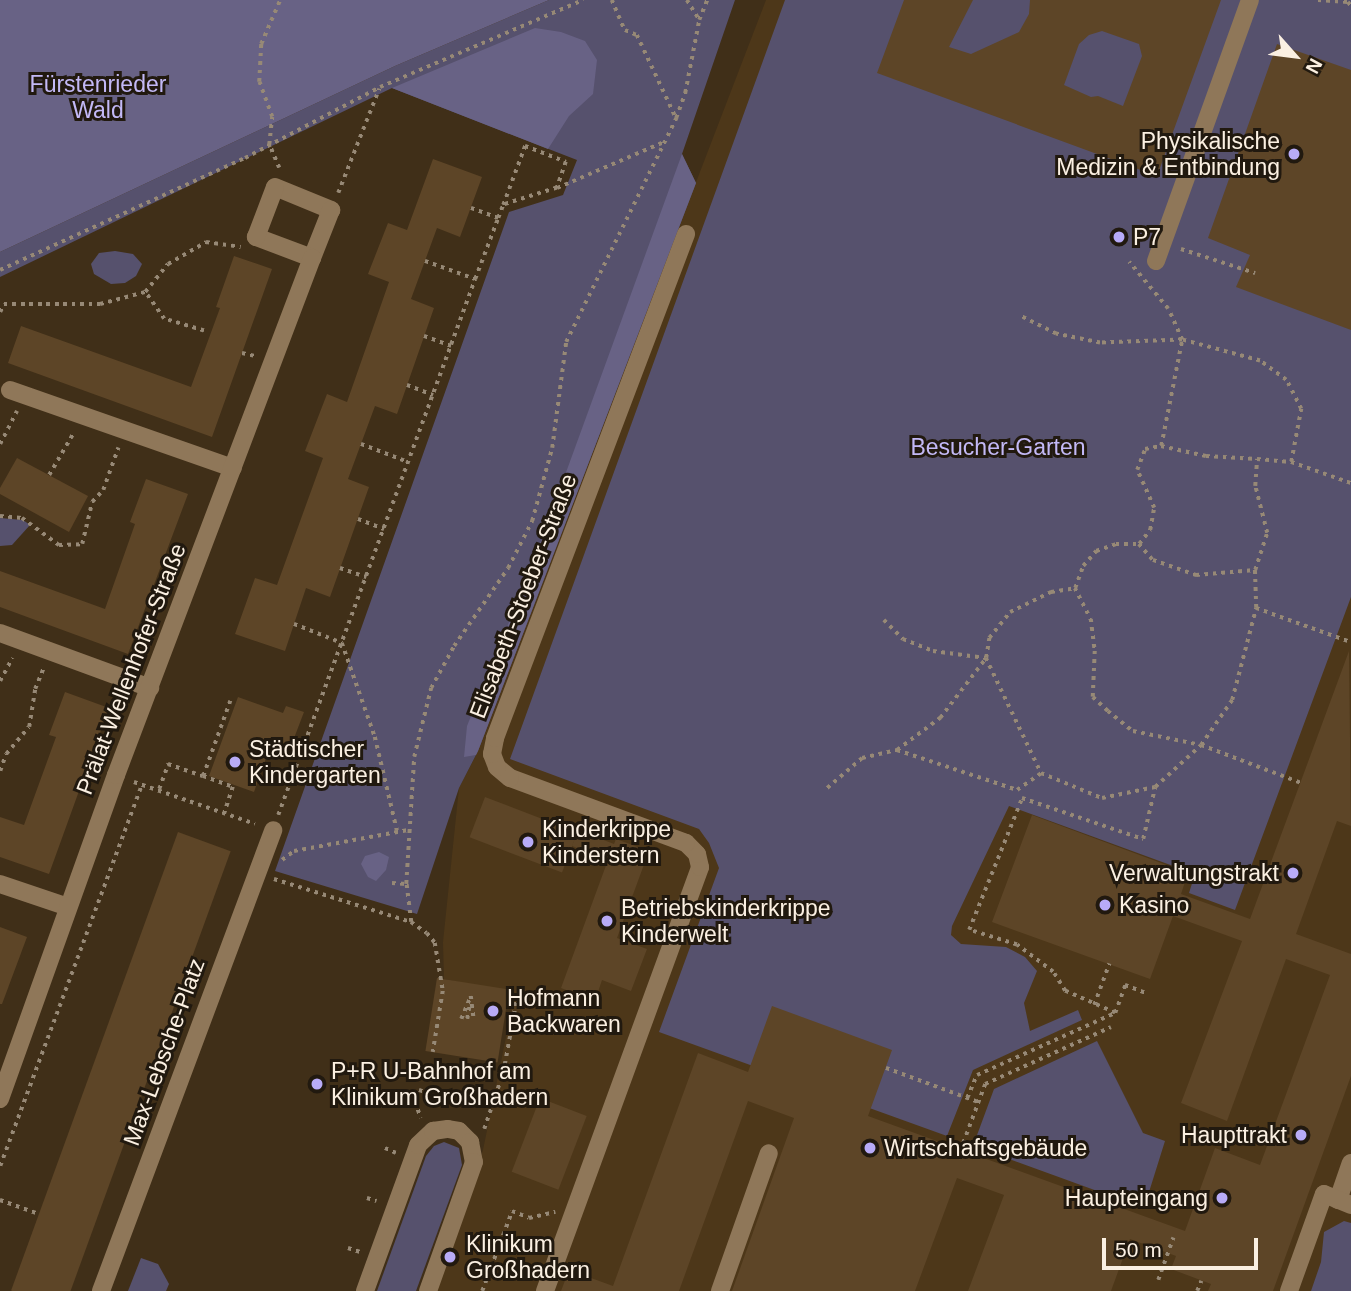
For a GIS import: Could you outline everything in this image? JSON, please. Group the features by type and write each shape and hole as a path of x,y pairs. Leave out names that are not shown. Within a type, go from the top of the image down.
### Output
{"street":[{"path":"1156,261 1250,0"},
{"path":"312,258 256,237 275,187 331,210"},
{"name":"Prälat-Wellenhofer-Straße","path":"0,1099 116,775 331,210"},
{"name":"Elisabeth-Stoeber-Straße","path":"545,1291 698,878 700,863 694,849 686,843 510,778 496,767 492,754 495,738 686,234"},
{"path":"18,393 233,468"},
{"path":"0,633 150,688"},
{"name":"Max-Lebsche-Platz","path":"101,1291 273,830"},
{"path":"0,884 68,907"},
{"path":"365,1291 418,1145 433,1131 448,1129 459,1131 470,1142 474,1162 428,1291"},
{"path":"720,1291 769,1153"},
{"path":"1289,1291 1324,1194 1345,1202 1351,1163"}],"path":[{"path":"275,187 281,173 269,145 272,117 259,82 261,44 280,0"},
{"path":"0,270 269,145 380,87 583,0"},
{"path":"612,0 625,30 637,35 677,118"},
{"path":"687,0 699,20"},
{"path":"411,922 407,884 414,757 431,688 454,646 508,568 532,521 552,448 566,342 677,118 685,93 699,20 707,0"},
{"path":"1318,0 1349,2"},
{"path":"331,210 380,87"},
{"path":"503,205 557,188 666,142"},
{"path":"273,830 525,146 566,162 557,188"},
{"path":"471,208 498,218"},
{"path":"0,312 4,304 100,304 145,292 168,264 206,242 237,245 250,250"},
{"path":"1161,243 1255,273"},
{"path":"425,261 475,279"},
{"path":"1129,262 1168,309 1182,341 1161,446"},
{"path":"145,292 164,319 204,331"},
{"path":"1018,315 1056,334 1100,343 1182,341 1260,361 1286,380 1301,409 1291,462"},
{"path":"424,336 451,346"},
{"path":"242,353 255,357 259,346"},
{"path":"407,385 433,395"},
{"path":"0,444 18,393"},
{"path":"49,475 85,415"},
{"path":"0,516 22,518 60,545 82,544 92,502 103,490 125,429"},
{"path":"361,444 408,462"},
{"path":"1139,544 1150,530 1154,508 1137,470 1145,449 1161,446 1206,456 1291,462 1351,483"},
{"path":"986,658 1041,773 1102,798 1155,787 1201,745 1232,700 1256,608 1255,570 1267,533 1255,486 1257,459"},
{"path":"358,519 384,529"},
{"path":"1255,570 1196,575 1153,560 1139,544 1116,544 1096,551 1083,566 1075,587 1091,619 1095,651 1093,697 1133,730 1201,745 1301,783"},
{"path":"340,568 366,577"},
{"path":"827,788 862,758 897,750 940,718 986,658 989,639 1010,612 1051,592 1075,587"},
{"path":"1256,608 1351,642"},
{"path":"884,620 903,639 933,651 986,658"},
{"path":"294,624 342,643 375,737 397,830"},
{"path":"0,681 21,641"},
{"path":"0,771 6,754 29,727 35,689 50,651"},
{"path":"203,776 230,701"},
{"path":"897,750 1017,790 1022,798 1143,839 1155,787"},
{"path":"159,790 168,764 233,787 224,814"},
{"path":"1017,790 1041,773"},
{"path":"116,775 273,830 294,851"},
{"path":"0,1166 142,784"},
{"path":"1022,798 969,930 1017,945 1053,972 1065,991 1115,1013"},
{"path":"279,865 294,851 408,830"},
{"path":"275,871 272,878 411,922 435,943 443,990 433,1052"},
{"path":"392,883 407,884"},
{"path":"1094,1005 1109,964"},
{"path":"967,1098 977,1075 1115,1013 1125,985 1146,993"},
{"path":"461,1019 471,996"},
{"path":"467,1019 471,996"},
{"path":"471,996 474,1020"},
{"path":"482,1135 503,1073 516,1002"},
{"path":"957,1159 985,1084 1111,1027"},
{"path":"886,1068 978,1102"},
{"path":"419,1090 457,1104"},
{"path":"385,1148 396,1153"},
{"path":"367,1198 379,1202"},
{"path":"0,1200 39,1214"},
{"path":"482,1291 512,1211 529,1218 576,1208"},
{"path":"1158,1280 1172,1238"},
{"path":"348,1248 360,1252"},
{"path":"1197,1291 1201,1280"}],"shaded area":[{"name":"Besucher-Garten","path":"766,0 1351,0 1351,1291 434,1291 483,1150 515,993 444,979 443,942 459,788 476,755"}],"green space":[{"name":"Fürstenrieder Wald","path":"0,0 549,0 395,66 0,252"},
{"path":"549,0 735,0 682,154 696,183 478,751 459,788 417,914 275,871 509,212 563,195 577,160 392,88 0,277 0,252 395,66"},
{"name":"Besucher-Garten","path":"785,0 1351,0 1351,597 1235,910 1189,893 1195,874 1009,806 952,926 951,935 961,944 1006,947 1025,957 1037,971 1024,1003 1030,1031 1078,1010 1082,1020 973,1070 947,1136 659,1032 719,868 709,843 699,829 510,759"},
{"path":"535,28 561,32 585,41 597,60 593,94 569,116 548,149 392,88"},
{"path":"682,154 696,183 478,751 476,755 464,757 467,726 533,563"},
{"path":"115,251 133,254 142,264 136,276 125,283 111,284 94,274 91,264 99,253"},
{"path":"0,518 23,520 30,525 12,545 0,546"},
{"path":"379,852 389,857 386,870 376,881 368,877 361,864 365,856"},
{"path":"1097,1041 1143,1133 1165,1141 1144,1208 973,1146 994,1089"},
{"path":"444,1142 459,1148 462,1165 416,1291 377,1291 426,1156 434,1146"},
{"path":"1344,1221 1351,1223 1351,1291 1311,1291 1321,1262 1324,1232"},
{"path":"141,1258 158,1264 169,1284 166,1291 128,1291"}],"building":[{"path":"904,0 973,0 949,47 971,54 1019,32 1029,14 1030,0 1221,0 1157,176 877,73","holes":["1102,31 1139,44 1142,56 1123,106 1098,96 1091,97 1064,85 1079,44 1089,35"]},
{"name":"Physikalische Medizin & Entbindung","path":"1277,44 1351,70 1351,330 1236,287 1250,255 1208,238"},
{"path":"433,159 482,177 460,237 437,228 411,299 434,308 397,414 375,406 348,479 369,487 330,597 306,588 285,651 235,634 255,578 277,585 323,458 305,451 327,394 347,402 389,282 368,274 388,223 407,230"},
{"path":"234,256 272,269 212,437 8,363 21,326 191,387 220,308 216,307"},
{"path":"17,458 88,496 69,532 0,494 0,488"},
{"path":"146,479 188,494 128,654 0,607 0,571 105,609 135,524 130,522"},
{"path":"1349,651 1351,826 1337,821 1296,934 1351,954 1351,1076 1273,1291 1208,1291 1211,1284 1171,1269 1176,1256 1130,1239 1111,1291 968,1291 1004,1195 957,1178 915,1291 732,1291 794,1118 748,1101 679,1291 561,1291 569,1270 613,1286 698,1053 748,1072 772,1006 892,1050 868,1116 1185,1231 1215,1148 1260,1165 1330,975 1286,959 1227,1121 1181,1103 1242,941 1173,916 1150,979 992,922 1032,815 1188,873 1181,894 1250,919"},
{"path":"65,692 109,708 49,874 0,857 0,817 24,825 56,737 49,735"},
{"path":"238,697 283,713 286,706 304,712 288,754 270,747 254,792 209,776"},
{"path":"485,797 577,832 562,873 470,837"},
{"path":"578,830 614,844 616,839 649,851 617,938 647,949 631,991 602,980 595,1001 561,988 608,860 572,846"},
{"path":"178,832 231,851 71,1291 11,1291"},
{"path":"0,927 27,937 2,1004 0,1004"},
{"path":"437,978 509,989 498,1063 425,1051"},
{"path":"540,1098 587,1116 558,1190 512,1172"}],"place":[{"name":"Physikalische Medizin & Entbindung","path":"1294,154"},
{"name":"P7","path":"1119,237"},
{"name":"Städtischer Kindergarten","path":"235,762"},
{"name":"Kinderkrippe Kinderstern","path":"528,842"},
{"name":"Verwaltungstrakt","path":"1293,873"},
{"name":"Kasino","path":"1105,905"},
{"name":"Betriebskinderkrippe Kinderwelt","path":"607,921"},
{"name":"Hofmann Backwaren","path":"493,1011"},
{"name":"P+R U-Bahnhof am Klinikum Großhadern","path":"317,1084"},
{"name":"Haupttrakt","path":"1301,1135"},
{"name":"Wirtschaftsgebäude","path":"870,1148"},
{"name":"Haupteingang","path":"1222,1198"},
{"name":"Klinikum Großhadern","path":"450,1257"}]}
